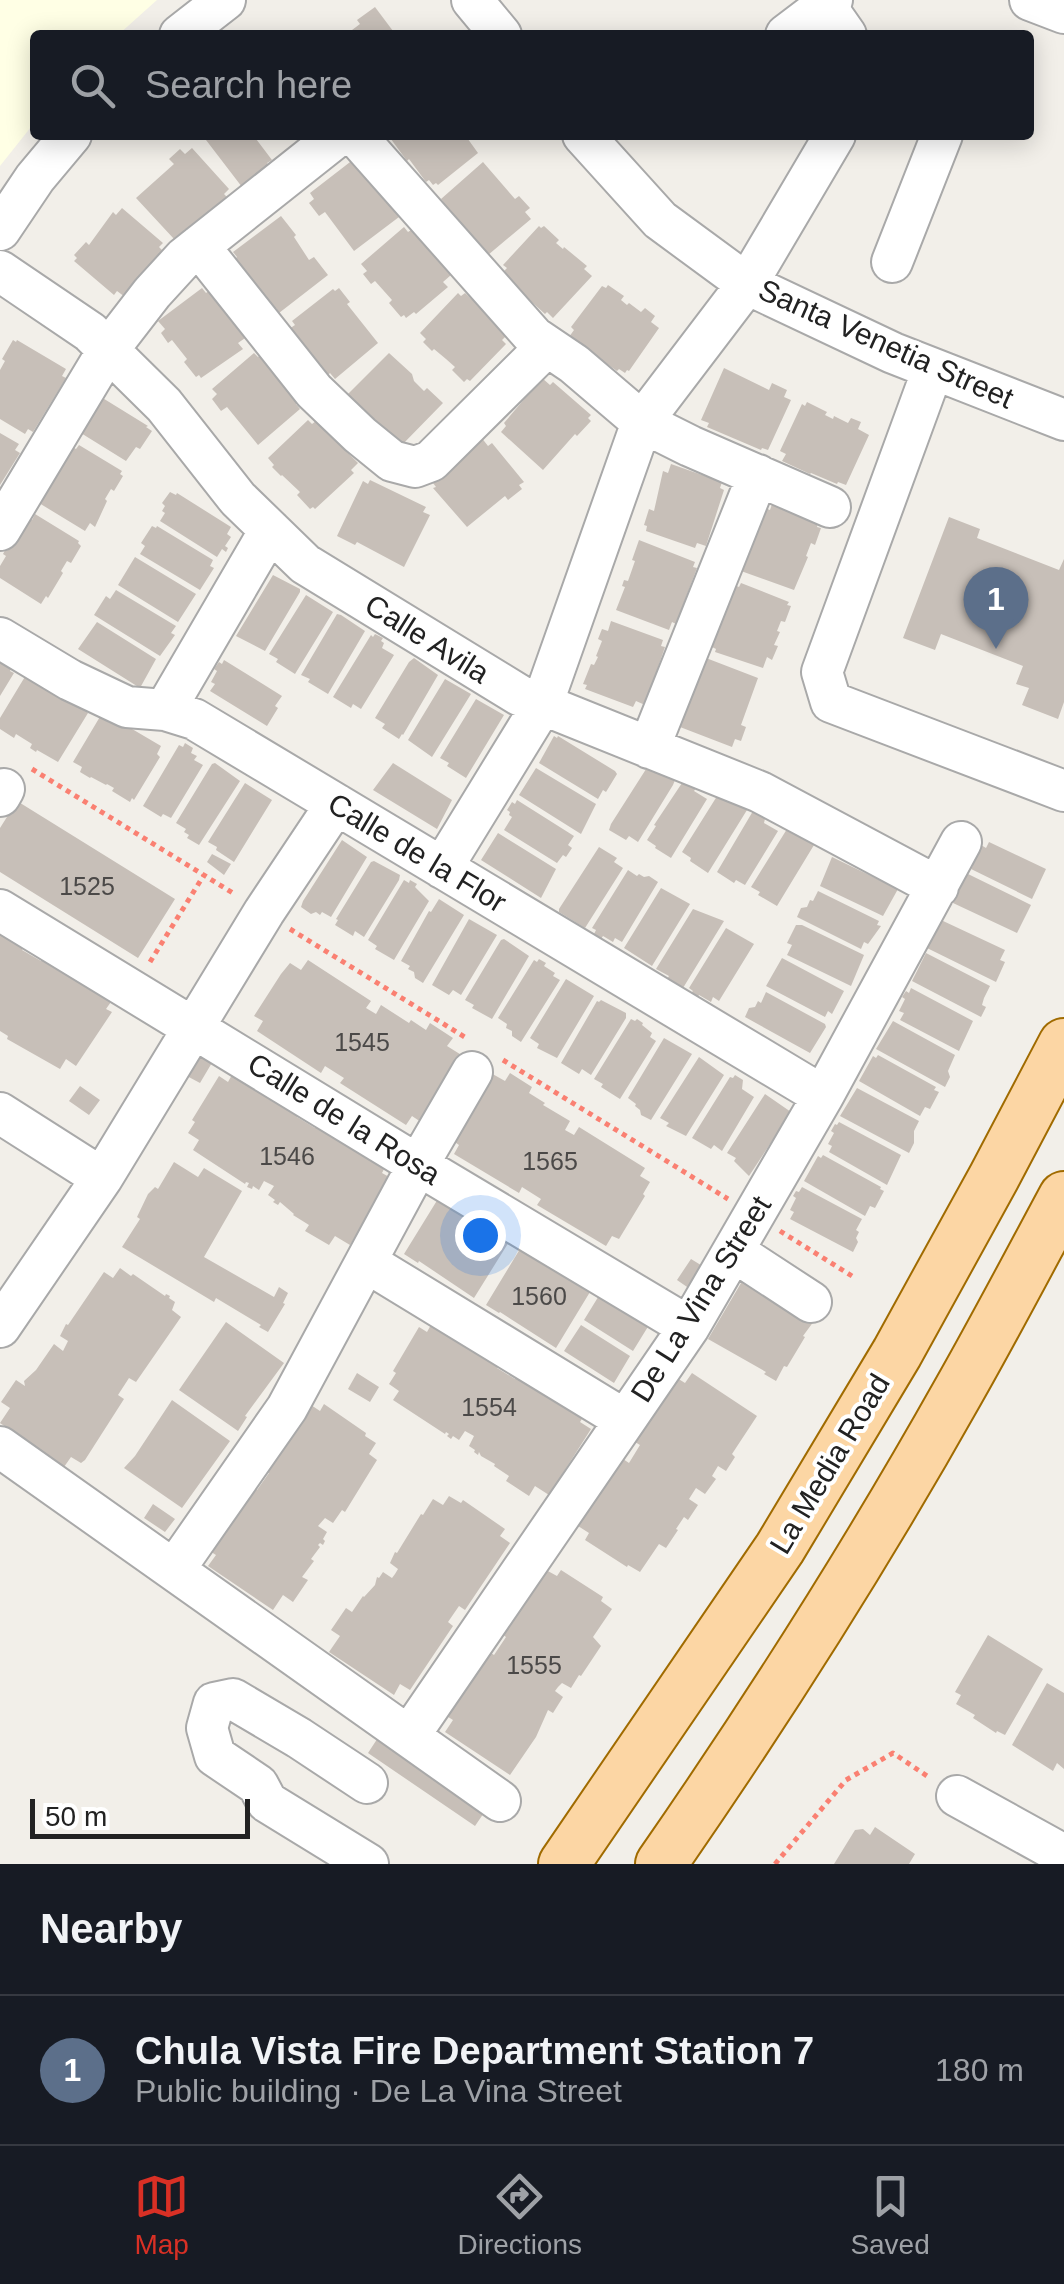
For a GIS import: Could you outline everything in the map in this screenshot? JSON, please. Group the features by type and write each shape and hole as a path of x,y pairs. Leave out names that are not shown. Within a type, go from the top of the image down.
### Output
{"main road":[{"name":"La Media Road","path":"564,1864 780,1548 897,1353 1064,1044"},
{"path":"662,1864 746,1742 852,1572 958,1392 1064,1197"}],"street":[{"path":"186,30 225,0"},
{"path":"472,0 497,30"},
{"path":"1030,0 1064,13"},
{"path":"797,30 834,13"},
{"path":"0,230 67,140"},
{"path":"0,530 108,350 152,293 184,258 333,140"},
{"path":"359,140 534,337 574,364 642,422 830,507"},
{"name":"Santa Venetia Street","path":"588,140 660,220 747,284 893,353 1064,420"},
{"path":"442,868 542,705 642,422 747,284 832,140"},
{"path":"892,262 940,140"},
{"path":"199,246 314,391 392,461 415,467 432,461 546,346"},
{"name":"Calle Avila","path":"0,271 90,332 164,405 238,498 305,564 519,695 760,792 938,886"},
{"path":"933,369 822,672 831,702 1064,791"},
{"path":"649,748 758,475"},
{"path":"165,710 270,530"},
{"name":"Calle de la Flor","path":"0,638 70,680 127,707 165,710 194,719 823,1096"},
{"path":"0,1327 102,1178 264,912 336,804"},
{"name":"De La Vina Street","path":"409,1736 689,1327 823,1096 962,842"},
{"name":"Calle de la Rosa","path":"0,910 689,1327"},
{"path":"174,1570 287,1408 472,1072"},
{"path":"0,1113 102,1178"},
{"path":"733,1251 811,1302"},
{"path":"366,1262 625,1420"},
{"path":"0,1447 500,1801"},
{"path":"367,1783 232,1700 214,1703 206,1728 215,1756 258,1785 267,1802 368,1864"},
{"path":"957,1796 1064,1856"}],"path":[{"path":"9,782 204,875 247,902"},
{"path":"132,990 204,875"},
{"path":"769,1224 852,1276"},
{"path":"775,1864 846,1780 893,1752 957,1796"}],"shaded area":[{"path":"0,0 157,0 124,30 30,30 30,128 0,166"}],"building":[{"path":"375,7 392,30 352,30 360,24 357,20"},
{"path":"206,140 257,140 272,160 242,187"},
{"path":"392,140 469,140 478,153 438,185 426,182"},
{"path":"192,148 229,189 224,194 227,197 183,236 181,233 174,239 136,198 174,164 169,159 180,149 185,154"},
{"path":"354,159 398,208 394,211 399,217 354,251 325,212 319,216 309,203 314,199 310,193"},
{"path":"483,162 515,199 519,196 530,208 525,212 531,219 488,255 442,206 441,199"},
{"path":"122,208 163,243 159,247 162,250 125,297 117,291 114,295 74,261 74,255 86,242 89,245 113,212 116,215"},
{"path":"281,216 309,260 314,257 328,275 279,313 233,252"},
{"path":"539,226 544,226 559,240 556,243 587,266 584,269 592,276 553,318 501,274 507,268 503,265"},
{"path":"404,227 451,275 443,282 448,287 406,318 389,303 392,300 375,281 371,284 361,264"},
{"path":"608,285 624,296 621,300 627,305 641,312 645,308 655,316 651,322 659,328 625,373 569,337 574,330 571,327 602,286"},
{"path":"202,288 206,293 210,290 248,336 238,343 243,349 201,378 184,362 187,359 172,340 168,343 161,333 165,329 158,321"},
{"path":"339,288 378,343 335,379 289,329 295,325 292,321"},
{"path":"458,293 465,293 509,333 502,340 506,344 470,381 464,382 452,370 455,367 423,342 426,339 420,333"},
{"path":"13,340 66,369 62,376 66,378 33,432 28,429 25,434 0,419 0,370"},
{"path":"254,353 261,355 300,400 296,404 300,409 258,445 227,407 221,411 212,399 217,394 212,389"},
{"path":"389,353 424,391 427,388 443,403 400,447 350,401 353,399 348,394"},
{"path":"724,368 769,390 772,383 787,390 784,397 791,400 768,450 707,427 709,423 701,420"},
{"path":"542,378 550,385 553,382 591,415 591,421 543,470 501,432 504,423"},
{"path":"101,397 152,431 126,461 76,430"},
{"path":"807,402 833,419 834,416 848,423 851,418 861,422 858,429 869,435 846,485 782,461 786,454 780,451 802,404"},
{"path":"308,420 312,424 316,421 358,463 351,470 354,473 315,509 310,509 297,495 300,492 272,467 268,458"},
{"path":"0,433 19,444 15,450 20,453 0,485"},
{"path":"481,437 488,446 492,443 524,482 519,485 522,489 508,500 505,496 467,527 433,488 433,483"},
{"path":"67,444 76,449 79,445 122,471 114,491 111,489 105,499 95,527 90,523 85,531 39,503 43,498 39,495"},
{"path":"671,464 722,482 720,488 724,490 706,546 697,543 695,548 646,531 644,525 649,509 654,511 663,471 668,473"},
{"path":"370,480 426,507 423,512 430,515 404,567 337,536 363,481 368,484"},
{"path":"170,492 231,527 226,552 222,549 217,557 160,521 165,513 162,503"},
{"path":"772,504 818,523 821,528 815,545 811,543 794,590 741,571 760,506 770,510"},
{"path":"35,514 81,546 71,563 67,561 41,604 0,578 0,566 6,556 3,554 24,515 32,520"},
{"path":"949,517 980,529 977,538 1059,570 1064,559 1064,702 1058,719 1022,705 1029,688 1016,684 1023,666 941,634 935,650 903,638"},
{"path":"152,526 213,560 210,566 214,568 200,590 140,554 145,546 141,543"},
{"path":"639,540 695,562 693,567 697,568 676,624 672,622 669,630 616,610"},
{"path":"135,557 196,594 178,622 118,585"},
{"path":"273,575 300,592 265,651 236,636"},
{"path":"730,583 739,587 741,583 791,606 777,631 780,632 774,645 778,646 772,660 767,657 763,668 715,652 712,647 715,640 711,639"},
{"path":"116,590 176,626 171,633 175,635 160,656 94,615 106,596 110,599"},
{"path":"306,595 333,612 295,674 269,654"},
{"path":"337,614 365,631 328,694 301,675"},
{"path":"611,621 663,640 661,646 665,647 645,705 636,701 633,707 585,689 587,685 583,684 591,664 598,657 602,641 598,639 602,629 608,631"},
{"path":"97,622 156,659 140,688 78,649"},
{"path":"375,634 383,638 382,648 394,655 361,709 353,704 351,708 333,697"},
{"path":"0,655 14,663 10,671 14,673 0,696"},
{"path":"414,658 438,675 399,739 375,718"},
{"path":"706,658 758,678 741,725 746,727 741,741 735,739 732,747 680,727 683,720 679,719"},
{"path":"224,660 282,696 267,726 210,691 215,684 211,682 217,671 214,669"},
{"path":"26,675 84,706 88,713 58,762 30,748 32,744 16,734 14,738 0,729 0,718"},
{"path":"445,679 471,694 432,757 408,740"},
{"path":"476,699 504,715 466,778 440,758"},
{"path":"101,715 110,716 161,746 157,754 160,757 130,802 112,791 114,788 80,772 82,767 73,762"},
{"path":"554,736 615,771 617,774 598,799 539,763"},
{"path":"185,743 193,748 191,753 197,756 194,760 203,765 171,818 163,814 161,817 143,806 179,745 183,747"},
{"path":"215,763 240,781 199,845 187,838 186,829 176,823"},
{"path":"393,763 452,800 437,829 373,790"},
{"path":"648,766 675,780 638,842 629,836 626,840 609,830"},
{"path":"536,768 596,804 581,834 519,795"},
{"path":"684,780 707,799 671,858 647,840"},
{"path":"245,783 272,800 234,862 208,842"},
{"path":"719,793 747,810 708,873 682,852"},
{"path":"517,800 574,836 566,857 563,855 557,863 504,830 512,817 507,810"},
{"path":"17,801 175,899 138,958 0,872 0,828"},
{"path":"758,809 766,814 764,823 778,831 745,885 736,880 734,883 717,872 753,811"},
{"path":"789,828 814,845 777,906 751,887"},
{"path":"498,833 556,869 541,898 481,860"},
{"path":"342,840 367,857 331,917 322,912 311,914 301,907 303,901"},
{"path":"989,842 1046,869 1032,899 971,869 973,855 977,857 981,845 986,848"},
{"path":"599,847 617,858 614,862 623,868 585,928 559,909"},
{"path":"212,854 231,864 224,875 207,862"},
{"path":"832,857 898,889 883,916 820,886"},
{"path":"374,861 400,875 399,880 364,937 355,931 353,936 335,925 336,919"},
{"path":"628,870 658,882 622,942 603,936 601,939 592,928"},
{"path":"968,874 1031,905 1017,933 953,903"},
{"path":"404,880 417,884 415,887 429,901 394,960 368,940"},
{"path":"661,888 690,904 652,966 624,948"},
{"path":"818,891 879,921 877,925 881,926 868,944 864,942 861,949 797,917"},
{"path":"439,899 464,915 423,983 401,961"},
{"path":"693,909 724,921 683,988 656,969"},
{"path":"469,919 497,935 461,995 453,990 449,995 432,985"},
{"path":"941,920 1005,950 1000,960 1005,962 996,982 927,948"},
{"path":"796,925 864,955 851,986 787,955 792,945 787,943"},
{"path":"0,928 26,944 22,950 41,961 45,956 113,999 106,1009 112,1012 76,1066 66,1059 60,1069 7,1039 0,1031"},
{"path":"726,928 754,944 719,1001 713,997 711,1002 691,993 689,988"},
{"path":"504,939 529,956 492,1019 465,1000"},
{"path":"926,953 990,986 981,1017 912,981"},
{"path":"782,958 844,991 832,1014 828,1011 825,1017 766,986"},
{"path":"539,959 560,980 521,1042 498,1018 534,960"},
{"path":"308,960 371,1001 366,1008 376,1014 381,1005 409,1023 411,1020 426,1030 430,1023 453,1038 447,1046 463,1056 421,1122 412,1116 406,1125 340,1083 344,1078 325,1066 321,1073 257,1031 263,1021 254,1016 281,974 290,963 301,970"},
{"path":"566,979 594,996 557,1058 537,1048 539,1044 530,1038"},
{"path":"911,988 973,1021 959,1051 900,1020 904,1013 899,1011 905,999 902,997"},
{"path":"766,992 825,1024 810,1053 745,1017 749,1008 761,1003"},
{"path":"601,1000 626,1013 626,1018 591,1075 582,1069 579,1074 561,1063"},
{"path":"631,1019 643,1023 656,1041 620,1099 594,1079"},
{"path":"893,1021 955,1055 945,1087 876,1049"},
{"path":"664,1038 692,1054 651,1120 641,1115 628,1098"},
{"path":"199,1053 213,1061 200,1083 185,1075"},
{"path":"878,1055 936,1087 934,1090 939,1092 930,1109 925,1107 920,1116 859,1081 873,1056"},
{"path":"699,1057 724,1075 686,1136 666,1126 669,1123 660,1118"},
{"path":"489,1072 505,1081 510,1073 532,1087 529,1093 543,1105 570,1121 565,1130 574,1135 579,1127 645,1168 640,1176 650,1182 645,1196 619,1239 612,1236 606,1246 537,1205 541,1199 522,1187 519,1193 454,1154 459,1145 449,1138"},
{"path":"233,1073 301,1111 297,1117 315,1128 318,1122 385,1167 382,1173 391,1178 350,1245 335,1236 329,1245 305,1231 309,1225 268,1195 274,1186 264,1181 259,1190 247,1187 249,1183 193,1150 199,1140 188,1133 195,1122 192,1120 219,1076 228,1082"},
{"path":"735,1075 743,1080 742,1089 754,1097 722,1151 714,1145 711,1149 692,1138 730,1077"},
{"path":"80,1086 100,1100 89,1115 69,1101"},
{"path":"857,1088 919,1121 909,1153 840,1116"},
{"path":"765,1094 791,1112 749,1176 734,1161 736,1158 727,1153"},
{"path":"839,1122 901,1155 887,1185 829,1152 832,1146 828,1144 834,1133 831,1131"},
{"path":"823,1155 881,1187 884,1191 875,1208 870,1206 865,1216 804,1181 818,1156"},
{"path":"174,1162 198,1177 204,1168 242,1191 204,1257 274,1297 279,1287 288,1293 268,1332 216,1298 214,1302 122,1247 140,1219 137,1217 148,1194 155,1187 158,1189"},
{"path":"802,1187 862,1219 853,1252 790,1219 796,1198 793,1196"},
{"path":"441,1194 512,1237 474,1298 404,1254"},
{"path":"523,1244 593,1287 556,1348 486,1305"},
{"path":"691,1259 704,1267 690,1289 677,1280"},
{"path":"120,1268 170,1296 175,1302 172,1310 181,1317 136,1382 129,1378 118,1395 124,1399 85,1460 81,1463 71,1457 64,1467 0,1423 10,1408 1,1402 16,1380 25,1386 24,1381 54,1344 63,1351 68,1341 60,1336 66,1324 104,1272 113,1278"},
{"path":"744,1278 814,1321 776,1381 708,1339"},
{"path":"600,1294 649,1325 633,1351 584,1320"},
{"path":"226,1322 284,1363 238,1431 179,1390"},
{"path":"432,1323 501,1362 497,1368 515,1379 519,1373 585,1414 580,1422 591,1429 549,1495 535,1486 529,1496 506,1481 509,1476 469,1446 474,1436 465,1431 459,1440 453,1436 451,1439 449,1434 393,1400 399,1391 389,1384 396,1373 393,1371 419,1327 427,1332"},
{"path":"581,1325 630,1356 614,1383 564,1351"},
{"path":"357,1373 379,1387 370,1402 348,1389"},
{"path":"692,1373 757,1416 732,1454 735,1457 726,1471 718,1466 712,1476 716,1479 705,1494 696,1488 689,1499 698,1505 688,1520 684,1517 666,1548 659,1544 640,1572 585,1540 589,1533 578,1526 623,1459 629,1463 640,1445 635,1442 677,1378 685,1383"},
{"path":"172,1400 230,1441 182,1508 124,1468"},
{"path":"324,1404 376,1443 369,1454 377,1460 345,1512 342,1510 333,1523 325,1518 318,1526 327,1532 325,1541 318,1545 311,1559 314,1561 302,1577 308,1580 293,1602 283,1595 273,1610 208,1566 216,1555 208,1550 250,1485 257,1490 269,1473 263,1469 311,1405 320,1411"},
{"path":"449,1496 461,1503 463,1500 505,1529 500,1536 510,1543 465,1610 459,1606 448,1622 453,1626 410,1690 400,1684 394,1695 329,1652 340,1636 331,1630 346,1608 352,1612 375,1585 377,1577 383,1572 392,1578 398,1569 390,1563 421,1514 433,1499 443,1505"},
{"path":"153,1504 175,1519 165,1532 144,1518"},
{"path":"546,1570 557,1576 561,1570 603,1597 601,1601 612,1609 593,1637 601,1646 571,1688 562,1683 555,1691 563,1697 553,1713 548,1710 536,1737 510,1775 445,1732 453,1720 445,1715 488,1651 494,1655 506,1637 502,1634"},
{"path":"988,1635 1043,1669 1005,1735 996,1733 956,1704 961,1695 955,1692"},
{"path":"1047,1683 1064,1693 1064,1769 1057,1763 1053,1771 1012,1745"},
{"path":"385,1727 492,1801 475,1826 368,1753"},
{"path":"875,1827 915,1854 909,1864 834,1864 855,1830 863,1829 870,1835"}],"place":[{"name":"Chula Vista Fire Department Station 7","path":"996,649"}]}
